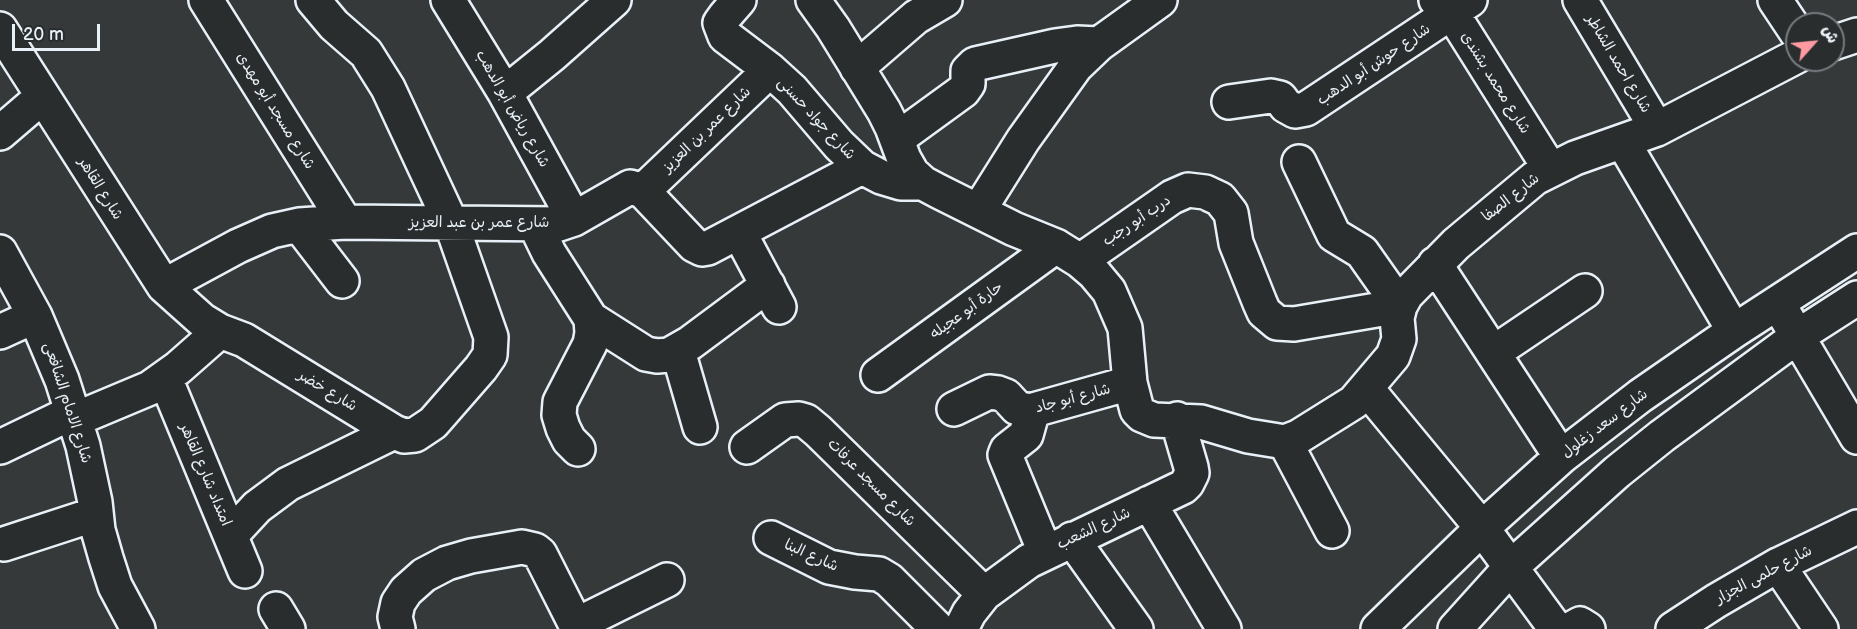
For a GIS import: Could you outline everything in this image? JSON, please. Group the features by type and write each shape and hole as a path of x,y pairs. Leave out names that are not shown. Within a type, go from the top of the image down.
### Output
{"street":[{"name":"شارع مسجد أبو مهدى","path":"206,0 345,222"},
{"path":"231,536 257,507 288,484 394,432 404,436 415,435 433,423 490,355 492,337 451,223 378,69 366,53 334,25 313,0"},
{"name":"شارع رياض أبو الدهب","path":"448,0 505,93 574,219"},
{"path":"505,93 552,56 614,0"},
{"name":"شارع جواد حسنى","path":"739,0 722,19 720,23 723,32 792,90 839,145 862,167 880,177 901,183 922,183"},
{"name":"شارع جواد حسنى","path":"813,0 884,111 904,159 922,183 1068,254 1094,273 1118,308 1125,328 1130,383 1137,410 1142,415 1154,420 1177,419 1201,422 1248,436 1285,442"},
{"path":"857,68 916,17 945,0"},
{"path":"979,210 1054,95 1076,66 1099,44 1160,0"},
{"name":"شارع احمد الشاطر","path":"1580,0 1657,129"},
{"path":"1775,0 1785,15"},
{"name":"شارع حوش أبو الدهب","path":"1229,102 1276,96 1290,109 1301,111 1311,107 1453,4"},
{"name":"شارع محمد بشندى","path":"1453,4 1550,169"},
{"name":"شارع القاهر","path":"0,28 164,286 202,320 220,331"},
{"path":"897,139 963,91 968,84 968,71 975,64 1055,46 1077,43 1099,44"},
{"name":"شارع الصفا","path":"1400,306 1406,295 1435,264 1513,194 1550,169 1657,129 1785,62"},
{"name":"شارع عمر بن العزيز","path":"643,191 770,70"},
{"path":"0,133 42,96"},
{"path":"1623,142 1734,331"},
{"path":"1299,162 1334,235 1356,246 1362,252 1400,306 1397,318 1399,339 1393,356 1367,389 1339,413 1299,437 1285,442 1332,531"},
{"path":"643,191 697,248 708,248 862,167"},
{"name":"شارع عمر بن عبد العزيز","path":"164,286 263,234 299,225 345,222 560,224 574,219 630,187 643,191"},
{"name":"درب أبو رجب","path":"1068,254 1172,196 1188,190 1206,192 1221,199 1231,213 1236,243 1260,303 1264,312 1277,322 1294,324 1400,306"},
{"path":"535,224 549,253 591,319 646,354 657,356 669,355 678,351 773,296 739,232"},
{"path":"299,225 342,281"},
{"name":"شارع الامام الشافعى","path":"0,252 47,341 74,416 90,474 106,558 115,586 138,629"},
{"name":"شارع سعد زغلول","path":"1378,629 1482,528 1561,457 1640,396 1777,302 1857,252"},
{"name":"حارة أبو عجيله","path":"878,375 1068,254"},
{"path":"1435,264 1561,457"},
{"path":"1493,353 1585,291"},
{"path":"1455,629 1510,568 1586,499 1662,436 1797,336 1857,298"},
{"path":"1777,302 1857,437"},
{"path":"0,332 35,316"},
{"path":"578,449 568,440 562,428 559,415 560,402 590,344 591,319"},
{"path":"0,447 74,416 138,394 165,378 220,331"},
{"name":"شارع خضر","path":"220,331 244,340 394,432"},
{"path":"678,351 700,427"},
{"name":"امتداد شارع القاهر","path":"165,378 245,571"},
{"name":"شارع أبو جاد","path":"954,409 989,392 1006,396 1017,408 1037,409 1130,383"},
{"path":"1367,389 1482,528 1556,629"},
{"path":"1037,409 1031,417 1026,435 1007,450 1005,455 1058,546 1136,629"},
{"name":"شارع الشعب","path":"961,629 969,613 984,594 1058,546 1183,487 1190,478 1191,467 1177,419"},
{"name":"شارع مسجد عرفات","path":"747,447 785,420 806,421 984,594"},
{"path":"1149,503 1224,629"},
{"path":"4,544 96,514"},
{"name":"شارع حلمى الجزار","path":"1673,629 1778,565 1857,527"},
{"name":"شارع البنا","path":"771,538 829,567 879,574 889,580 938,629"},
{"path":"398,629 395,617 398,603 406,591 424,575 447,563 471,556 522,547 535,550 543,560 577,627 667,580"},
{"path":"1778,565 1821,629"},
{"path":"1571,629 1580,624 1588,629"}]}
